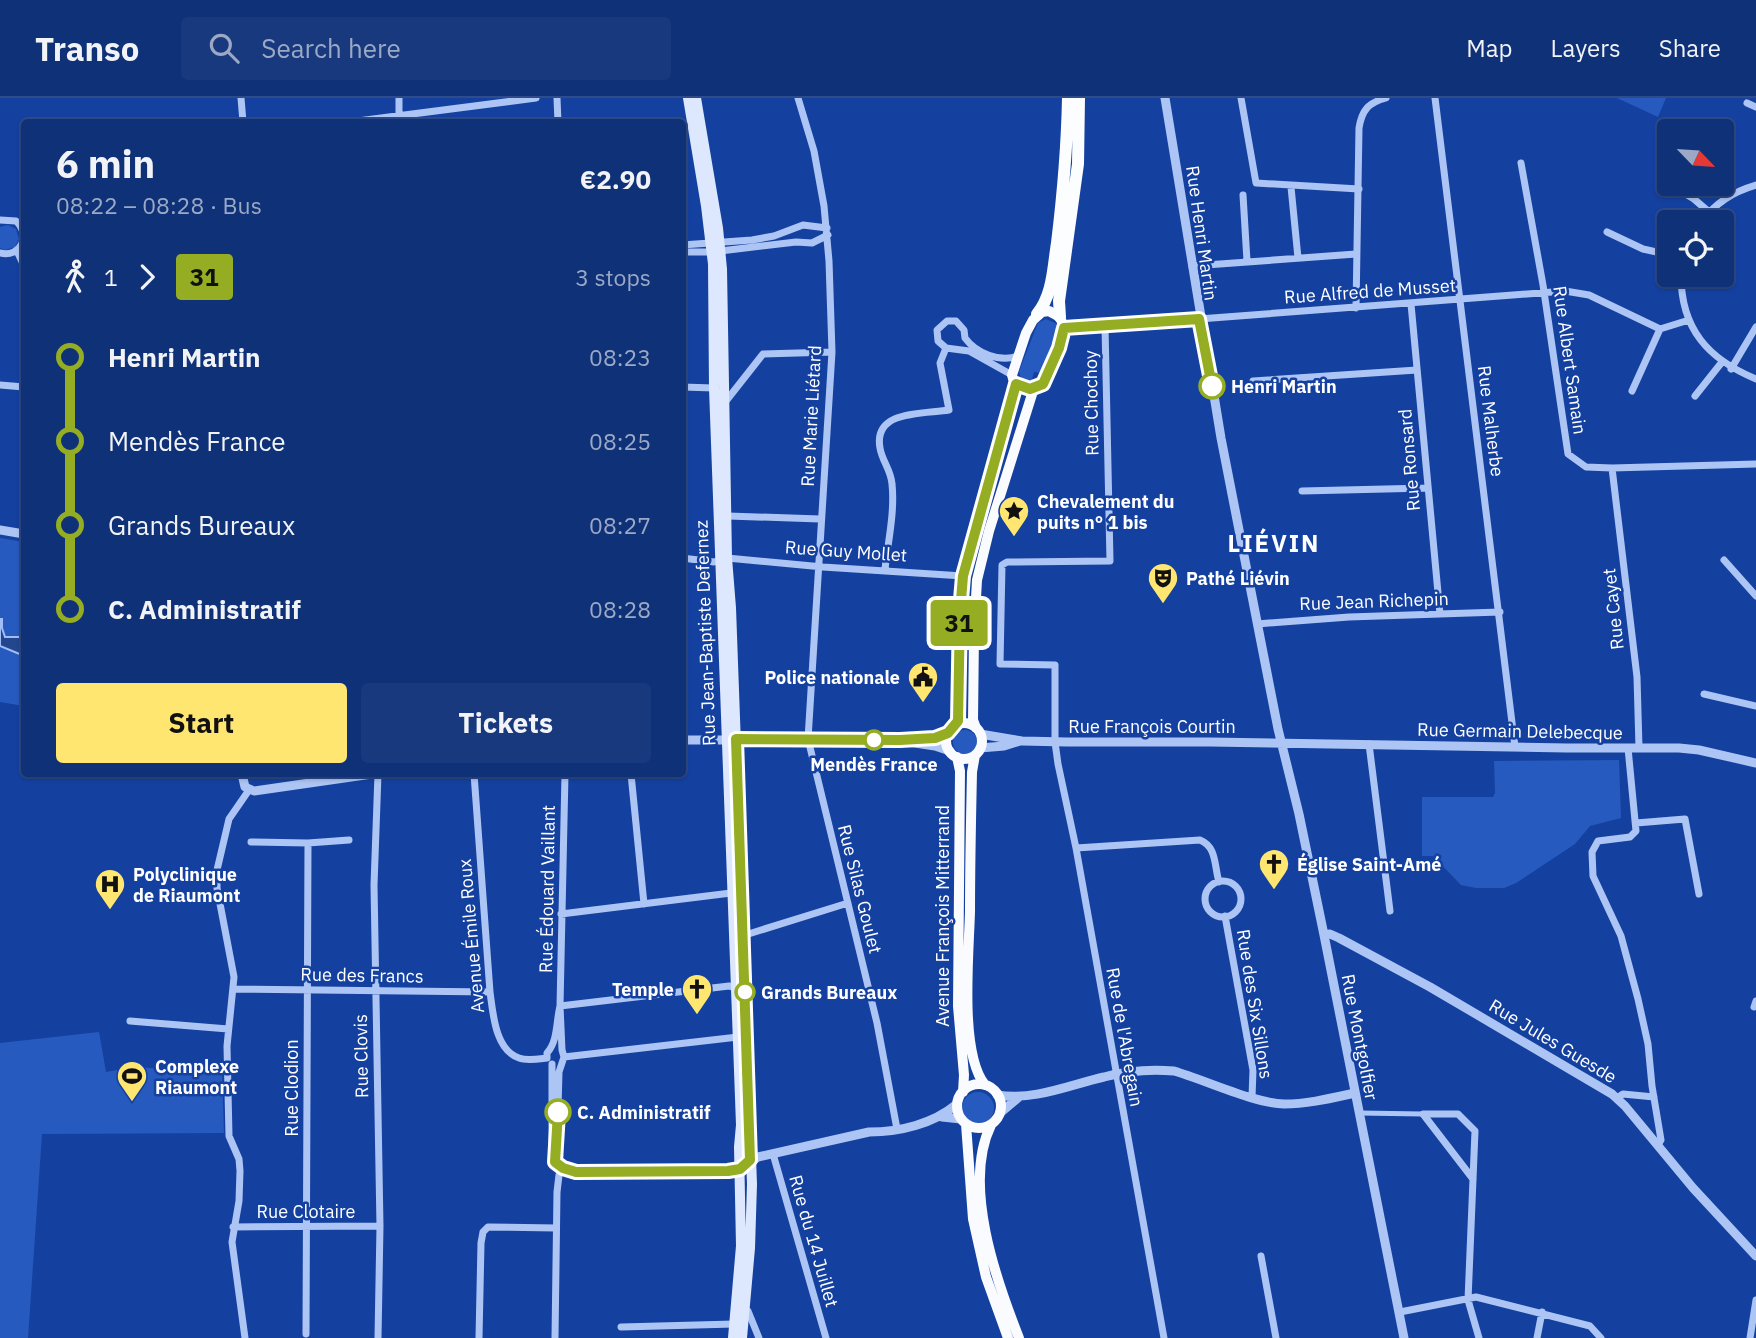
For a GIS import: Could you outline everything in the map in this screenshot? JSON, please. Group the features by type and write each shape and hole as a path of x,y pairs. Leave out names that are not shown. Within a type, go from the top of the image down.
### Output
{"highway":[{"path":"1037,314 1046,299 1055,263 1066,163 1068,98"},
{"path":"1062,322 1059,300 1078,164 1079,98"}],"main road":[{"name":"Rue Jean-Baptiste Defernez","path":"688,98 716,247 714,388 724,560 752,1216 742,1338"},
{"name":"Rue Jean-Baptiste Defernez","path":"696,98 716,247 726,401 728,516 724,560"},
{"path":"1014,379 1024,389 1034,388 1046,380 1062,322 1049,312 1037,314 1026,333 1018,356 963,576 958,721 951,730 947,743 966,771 978,752 978,731 973,720 977,580 989,531 1034,388"},
{"path":"951,730 965,724 978,731"},
{"name":"Rue Jean-Baptiste Defernez","path":"731,739 731,893 738,937 741,1246 733,1338"},
{"path":"953,754 969,758 978,752"},
{"name":"Avenue François Mitterrand","path":"966,771 970,1036 976,1072 985,1085"},
{"name":"Avenue François Mitterrand","path":"963,1092 958,1006 966,771"},
{"path":"1008,1338 986,1277 974,1227 963,1122 957,1104 963,1092 975,1085 985,1085 998,1095 1001,1104 1000,1113 991,1125 982,1150 981,1188 984,1225 992,1260 1019,1338"},
{"path":"963,1122 977,1128 991,1125"}],"street":[{"path":"241,98 243,119"},
{"path":"399,98 399,119 536,98"},
{"path":"557,98 558,119"},
{"name":"Rue Marie Liétard","path":"798,98 814,151 827,231 832,352 808,739"},
{"name":"Rue Henri Martin","path":"1165,98 1199,319 1281,743"},
{"path":"1241,98 1256,183 1359,189"},
{"path":"1356,308 1362,114 1373,102 1386,98"},
{"name":"Rue Malherbe","path":"1435,98 1515,747"},
{"path":"1748,103 1756,107"},
{"name":"Rue Albert Samain","path":"1521,163 1544,292 1567,454 1586,467 1756,464"},
{"path":"1712,210 1738,190 1756,185"},
{"path":"1291,187 1298,258"},
{"path":"1243,195 1248,261"},
{"path":"1689,196 1707,210"},
{"path":"0,219 11,219 21,227"},
{"path":"686,251 774,236 803,225 827,231"},
{"path":"686,244 716,247 812,243 827,231"},
{"path":"1607,232 1643,250 1657,253"},
{"path":"0,253 12,254 21,244"},
{"path":"17,251 21,260"},
{"path":"1192,266 1356,254"},
{"path":"1681,287 1689,320 1705,347 1731,369 1756,379"},
{"name":"Rue Alfred de Musset","path":"1199,319 1576,291 1660,329"},
{"name":"Rue Ronsard","path":"1411,304 1440,614"},
{"path":"1062,322 1105,326 1199,319"},
{"path":"1014,379 969,351 946,348 941,345 936,335 942,323 952,320 961,325 965,338 979,351 1001,358 1018,356"},
{"path":"1632,391 1660,329 1689,320"},
{"name":"Rue Chochoy","path":"1055,742 1055,665 1000,664 1000,572 1002,565 1007,562 1110,561 1105,326"},
{"path":"1731,369 1756,327"},
{"path":"956,348 965,338"},
{"path":"885,569 893,491 891,472 880,449 880,434 884,426 894,418 948,410 940,363 946,348"},
{"path":"726,401 764,354 832,352"},
{"path":"1695,396 1722,362"},
{"path":"1254,381 1417,370"},
{"path":"0,385 21,387"},
{"path":"686,387 714,388"},
{"name":"Rue Cayet","path":"1612,468 1637,677 1639,748"},
{"path":"1302,491 1427,488"},
{"path":"728,516 820,519"},
{"path":"0,530 21,534"},
{"name":"Rue Guy Mollet","path":"686,558 963,576"},
{"path":"1724,560 1756,596"},
{"name":"Rue Jean Richepin","path":"1257,624 1497,612"},
{"path":"1704,694 1756,706"},
{"path":"686,740 900,740 935,738 951,730"},
{"path":"978,731 1022,741"},
{"name":"Rue Silas Goulet","path":"808,739 877,1023 897,1129"},
{"path":"900,740 934,746 953,754"},
{"path":"978,752 1022,741"},
{"name":"Rue François Courtin","path":"1022,741 1281,743"},
{"name":"Rue de l'Abregain","path":"1055,742 1164,1338"},
{"name":"Rue Germain Delebecque","path":"1281,743 1690,748 1756,763"},
{"name":"Rue Montgolfier","path":"1281,743 1299,814 1404,1338"},
{"path":"1369,744 1390,911"},
{"path":"1628,748 1636,831 1630,837 1598,841 1592,852 1592,866 1600,893 1621,936 1638,999 1648,1044 1661,1140 1658,1145"},
{"path":"242,777 248,790 254,791 351,777"},
{"name":"Rue Clovis","path":"377,777 374,885 380,1226 378,1338"},
{"name":"Avenue Émile Roux","path":"474,777 490,992 499,1034 508,1052 522,1059 550,1061"},
{"name":"Rue Édouard Vaillant","path":"555,1162 560,1054 565,777"},
{"path":"631,777 644,904"},
{"path":"245,1338 232,1242 239,1201 239,1159 229,1136 228,1029 234,989 232,957 217,888 216,870 229,819 248,790"},
{"path":"1636,823 1685,819 1699,894"},
{"path":"251,842 307,844 349,840"},
{"path":"1076,848 1200,840 1209,844 1213,850 1219,882"},
{"name":"Rue Clodion","path":"306,1334 307,844"},
{"path":"1219,882 1233,884 1241,896 1238,910 1226,916 1216,917 1208,911 1205,902 1206,893 1211,886 1219,882"},
{"path":"561,914 731,893"},
{"path":"738,937 848,903"},
{"name":"Rue des Six Sillons","path":"1226,916 1253,1070 1252,1097"},
{"name":"Rue Jules Guesde","path":"1324,935 1330,934 1339,938 1430,987 1617,1098 1725,1225 1756,1256"},
{"path":"561,1006 729,986 737,988"},
{"name":"Rue des Francs","path":"234,989 490,992"},
{"path":"130,1021 228,1029"},
{"path":"738,1038 547,1053 550,1061 552,1150 555,1162 576,1172 740,1169 750,1160 869,1132 897,1129 942,1116 957,1104"},
{"path":"550,1061 560,1054"},
{"path":"998,1095 1019,1097 1115,1074 1174,1071 1277,1103 1294,1103 1355,1093"},
{"path":"1617,1098 1623,1094 1654,1097"},
{"path":"1000,1113 1019,1097"},
{"path":"1359,1113 1458,1114 1475,1131 1468,1300 1479,1338"},
{"path":"1423,1114 1473,1179"},
{"path":"942,1116 963,1122"},
{"name":"Rue du 14 Juillet","path":"773,1154 826,1338"},
{"path":"555,1338 557,1192 559,1175 563,1168"},
{"name":"Rue Clotaire","path":"233,1227 380,1226"},
{"path":"479,1338 483,1232 488,1227 556,1228"},
{"path":"1261,1256 1276,1338"},
{"path":"1400,1312 1476,1297 1590,1326 1601,1338"},
{"path":"1750,1338 1756,1300"},
{"path":"744,1310 748,1311 759,1338"},
{"path":"1537,1338 1542,1312"},
{"path":"621,1327 734,1324"}],"shaded area":[{"path":"1617,98 1666,98 1658,117"},
{"path":"8,225 16,229 19,239 15,247 5,250 0,248 0,227"},
{"path":"1046,319 1057,324 1058,332 1042,373 1034,372 1029,383 1023,380 1019,371 1038,323"},
{"path":"0,538 21,542 21,706 0,702"},
{"path":"2,619 5,637 21,637 21,655 0,646"},
{"path":"965,730 974,733 977,742 974,751 965,754 956,751 953,742 956,733"},
{"path":"1619,760 1621,818 1590,826 1575,844 1516,883 1504,888 1461,885 1433,856 1422,856 1422,797 1493,797 1494,761"},
{"path":"99,1032 106,1072 134,1067 222,1072 224,1133 42,1134 28,1338 0,1338 0,1043"},
{"path":"978,1092 989,1097 994,1108 989,1119 978,1124 967,1119 962,1108 967,1097"}],"bus line":[{"name":"31","path":"558,1112 555,1162 576,1172 728,1171 740,1169 750,1160 736,739 900,740 944,736 954,727 958,721 960,607 966,559 1016,384 1030,389 1043,384 1059,348 1064,328 1199,319 1212,386"}],"place":[{"name":"Henri Martin","path":"1212,386"},
{"name":"Chevalement du puits n° 1 bis","path":"1014,538"},
{"name":"Pathé Liévin","path":"1163,605"},
{"name":"Police nationale","path":"923,704"},
{"name":"Mendès France","path":"874,740"},
{"name":"Église Saint-Amé","path":"1274,891"},
{"name":"Polyclinique de Riaumont","path":"110,911"},
{"name":"Grands Bureaux","path":"745,992"},
{"name":"Temple","path":"697,1016"},
{"name":"Complexe Riaumont","path":"132,1103"},
{"name":"C. Administratif","path":"558,1112"}],"district":[{"name":"LIÉVIN","path":"1274,543"}]}
